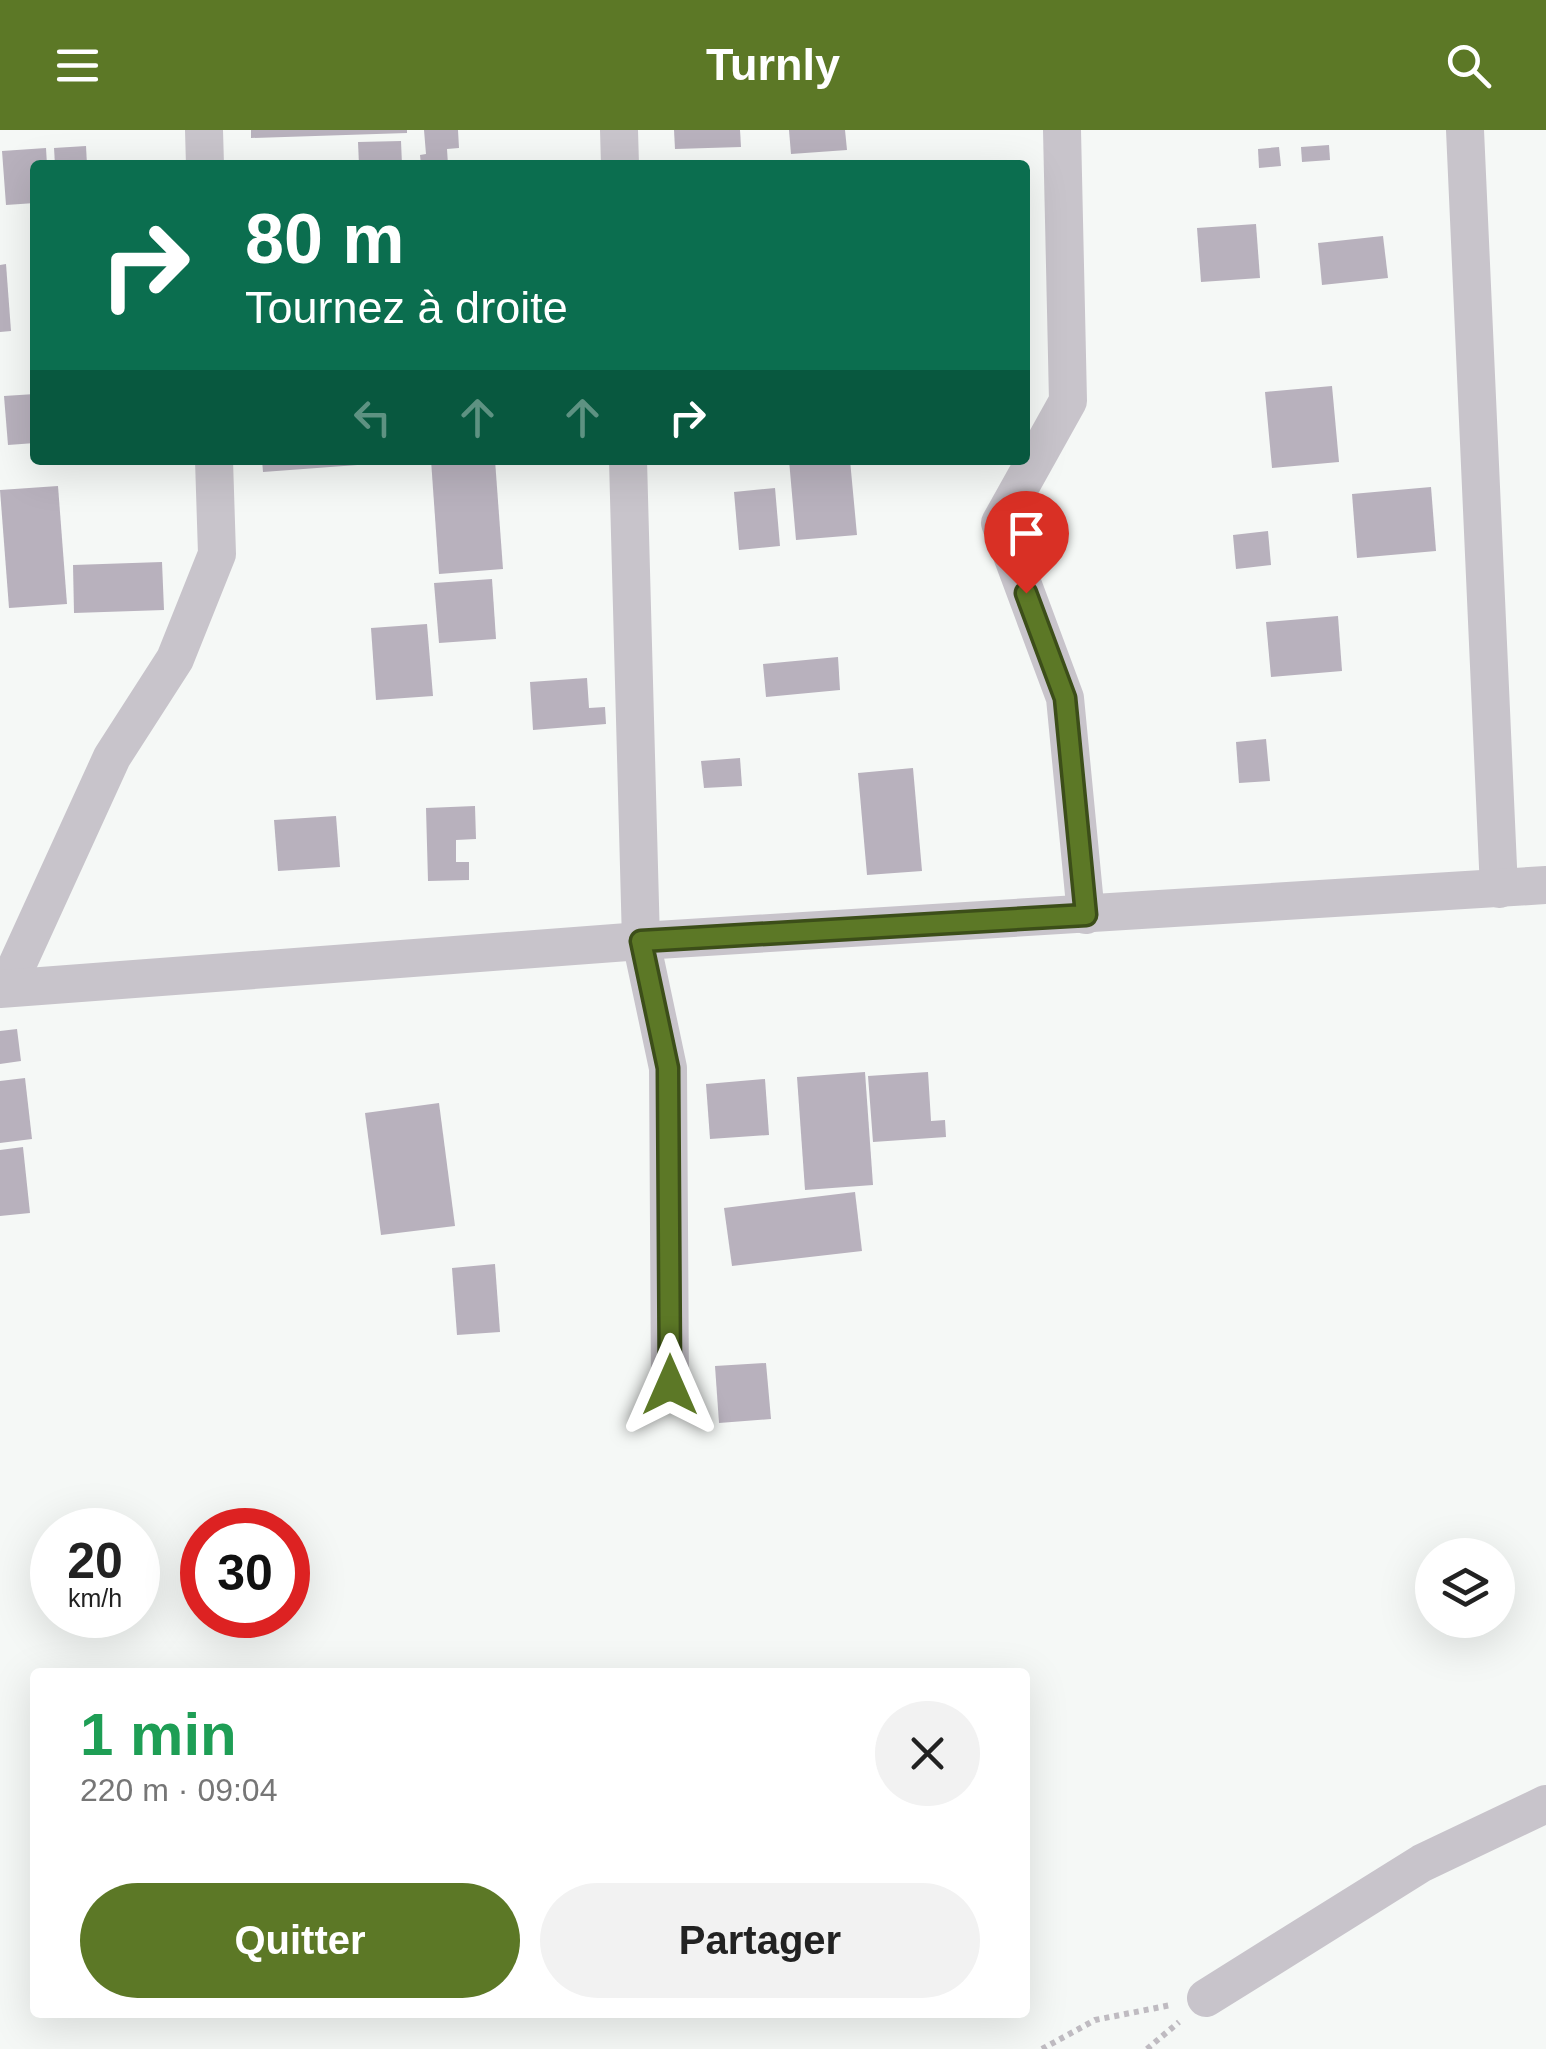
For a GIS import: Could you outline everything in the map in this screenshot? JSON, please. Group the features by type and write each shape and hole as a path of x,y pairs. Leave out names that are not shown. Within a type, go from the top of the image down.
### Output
{"street":[{"path":"204,130 205,160"},
{"path":"619,130 620,160"},
{"path":"1062,130 1068,402 1000,523 1065,698 1086,915"},
{"path":"1464,130 1499,890"},
{"path":"214,465 217,554 175,658 112,757 4,988 641,941 1546,885"},
{"path":"628,465 641,941 668,1068 670,1385"},
{"path":"1206,1998 1422,1863 1546,1804"}],"path":[{"path":"1042,2049 1095,2020 1206,1998"}],"building":[{"path":"251,130 407,130 407,133 251,138"},
{"path":"424,130 458,130 459,148 447,149 448,160 420,160 420,155 426,154"},
{"path":"674,130 740,130 741,147 675,149"},
{"path":"789,130 845,130 847,150 791,154"},
{"path":"401,141 402,160 359,160 358,142"},
{"path":"1329,145 1330,160 1302,162 1301,147"},
{"path":"86,146 87,160 55,160 54,148"},
{"path":"1279,147 1281,166 1259,168 1258,149"},
{"path":"46,148 47,160 30,160 30,203 6,205 2,151"},
{"path":"1256,224 1260,278 1201,282 1197,228"},
{"path":"1383,236 1388,278 1322,285 1318,243"},
{"path":"6,264 11,331 0,332 0,265"},
{"path":"1332,386 1339,462 1272,468 1265,392"},
{"path":"30,394 30,443 8,445 4,396"},
{"path":"262,465 358,465 263,472"},
{"path":"431,465 495,465 503,569 439,574"},
{"path":"789,465 850,465 857,535 796,540"},
{"path":"58,486 67,604 9,608 0,490"},
{"path":"1431,487 1436,551 1357,558 1352,494"},
{"path":"775,488 780,546 739,550 734,492"},
{"path":"1268,531 1271,565 1236,569 1233,535"},
{"path":"162,562 164,610 74,613 73,565"},
{"path":"492,579 496,639 439,643 434,583"},
{"path":"1338,616 1342,671 1271,677 1266,622"},
{"path":"427,624 433,696 376,700 371,628"},
{"path":"838,657 840,690 766,697 763,664"},
{"path":"587,678 589,708 605,707 606,724 533,730 530,682"},
{"path":"1266,739 1270,781 1239,783 1236,742"},
{"path":"740,758 742,786 704,788 701,761"},
{"path":"913,768 922,871 867,875 858,773"},
{"path":"475,806 476,839 456,840 456,862 469,862 469,880 428,881 426,808"},
{"path":"336,816 340,867 278,871 274,820"},
{"path":"17,1029 21,1061 0,1064 0,1031"},
{"path":"865,1072 873,1185 805,1190 797,1077"},
{"path":"928,1072 931,1121 945,1120 946,1137 873,1142 868,1076"},
{"path":"25,1078 32,1139 0,1143 0,1081"},
{"path":"765,1079 769,1135 710,1139 706,1084"},
{"path":"439,1103 455,1226 381,1235 365,1113"},
{"path":"23,1147 30,1213 0,1216 0,1150"},
{"path":"855,1192 862,1251 732,1266 724,1208"},
{"path":"495,1264 500,1332 457,1335 452,1268"},
{"path":"766,1363 771,1419 719,1423 715,1366"}],"route":[{"path":"670,1385 668,1068 641,941 1086,915 1065,698 1026,593"}]}
